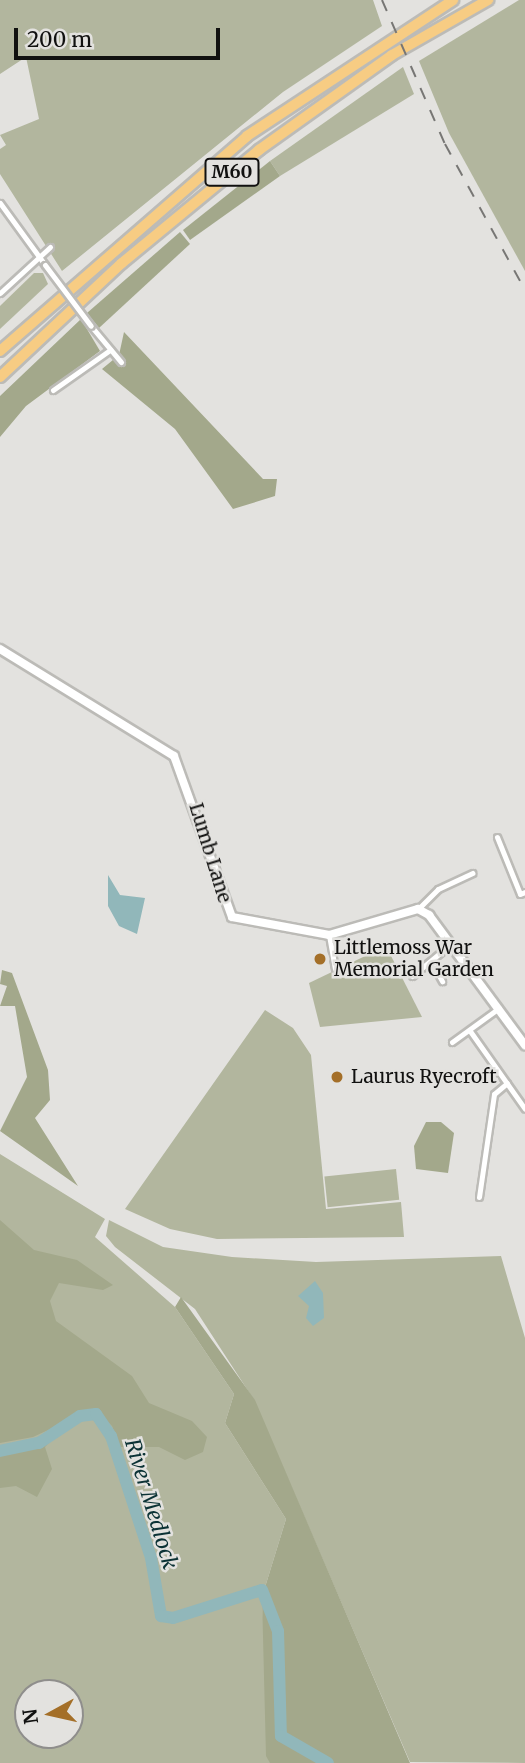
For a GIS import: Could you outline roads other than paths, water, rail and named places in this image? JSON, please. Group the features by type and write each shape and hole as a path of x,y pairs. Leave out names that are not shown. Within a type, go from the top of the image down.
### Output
{"highway":[{"name":"M60","path":"0,351 247,136 453,0"},
{"name":"M60","path":"0,377 122,263 259,150 392,55 488,0"}],"street":[{"path":"0,203 121,362"},
{"path":"0,293 50,247"},
{"path":"53,390 110,351"},
{"name":"Lumb Lane","path":"0,649 174,756 232,917 329,935 418,909"},
{"path":"497,837 522,893 511,898"},
{"path":"472,873 438,889 418,909 451,944 525,1045"},
{"path":"329,935 335,968"},
{"path":"412,976 432,963 451,944"},
{"path":"432,963 442,981"},
{"path":"453,1042 499,1008"},
{"path":"470,1031 525,1109"},
{"path":"479,1197 494,1094 507,1083"}],"water":[{"path":"108,875 120,895 145,898 137,934 119,926 108,906"},
{"path":"315,1281 323,1293 324,1318 313,1326 306,1318 309,1306 298,1296"}],"waterway":[{"name":"River Medlock","path":"0,1451 39,1443 80,1416 96,1414 111,1436 151,1558 161,1616 173,1618 262,1590 278,1631 281,1736 328,1763"}],"railway":[{"path":"382,0 445,144 525,290"}],"place":[{"name":"Littlemoss War Memorial Garden","path":"320,959"},
{"name":"Laurus Ryecroft","path":"337,1077"}]}
